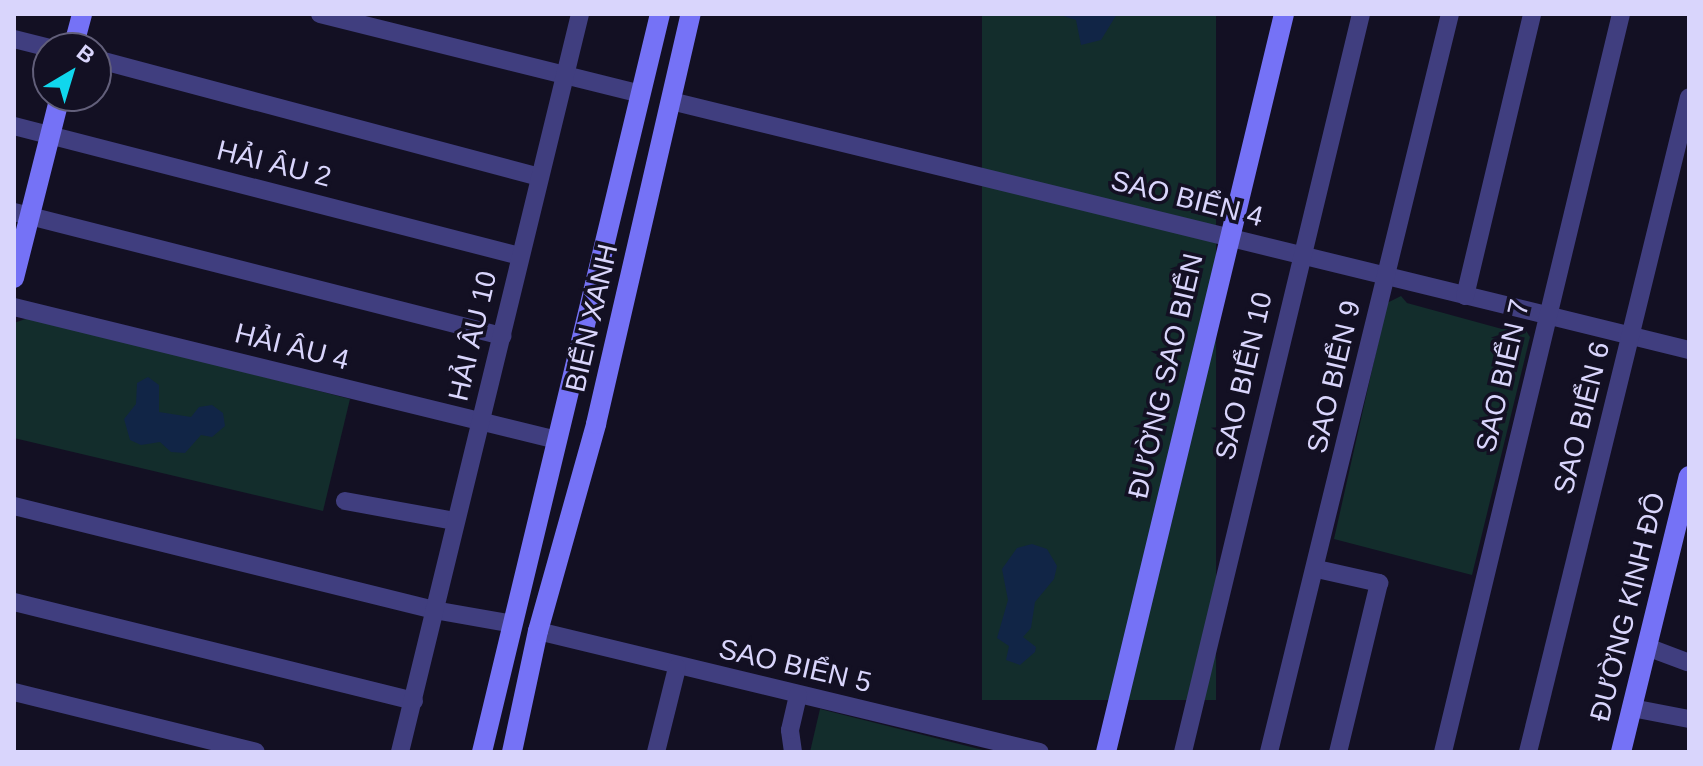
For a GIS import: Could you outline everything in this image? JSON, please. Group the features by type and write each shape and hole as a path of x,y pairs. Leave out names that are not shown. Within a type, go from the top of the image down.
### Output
{"street":[{"path":"320,14 671,101"},
{"name":"HẢI ÂU 10","path":"400,752 580,14"},
{"name":"BIỂN XANH","path":"482,752 660,14"},
{"name":"BIỂN XANH","path":"512,752 538,631 596,424 691,14"},
{"name":"ĐƯỜNG SAO BIỂN","path":"1106,752 1227,237 1284,14"},
{"name":"SAO BIỂN 10","path":"1183,752 1361,14"},
{"name":"SAO BIỂN 9","path":"1269,752 1317,569 1450,14"},
{"path":"1465,296 1532,14"},
{"name":"SAO BIỂN 7","path":"1443,752 1621,14"},
{"path":"112,63 539,177"},
{"name":"SAO BIỂN 6","path":"1528,752 1689,97"},
{"name":"SAO BIỂN 4","path":"671,101 1689,350"},
{"path":"14,278 22,214 56,112"},
{"name":"HẢI ÂU 2","path":"14,126 520,256"},
{"path":"22,214 502,336"},
{"name":"HẢI ÂU 4","path":"14,307 557,440"},
{"name":"ĐƯỜNG KINH ĐÔ","path":"1621,752 1689,476"},
{"path":"345,501 455,521"},
{"path":"14,506 434,610 538,631"},
{"path":"1317,569 1379,583 1338,752"},
{"path":"14,602 414,701"},
{"name":"SAO BIỂN 5","path":"538,631 677,668 1040,752"},
{"path":"1647,647 1688,656"},
{"path":"656,752 677,668"},
{"path":"14,692 256,752"},
{"path":"793,752 790,730 798,695"},
{"path":"1632,708 1689,719"}],"green space":[{"path":"982,14 1216,14 1216,700 982,700"},
{"path":"1401,296 1407,303 1502,329 1523,326 1530,337 1472,575 1334,539 1387,303"},
{"path":"31,317 350,399 323,511 14,438 14,323"},
{"path":"820,709 991,752 810,752"}],"water":[{"path":"1057,14 1117,14 1101,40 1081,45 1076,20"},
{"path":"148,377 159,385 159,412 191,417 199,407 212,405 223,413 225,426 212,437 201,435 185,453 171,452 160,442 141,445 130,440 124,419 136,404 137,383"},
{"path":"1032,544 1047,549 1057,566 1054,579 1035,602 1031,628 1023,637 1036,647 1035,652 1020,665 1006,660 1009,646 997,638 1008,600 1002,569 1017,548"}]}
